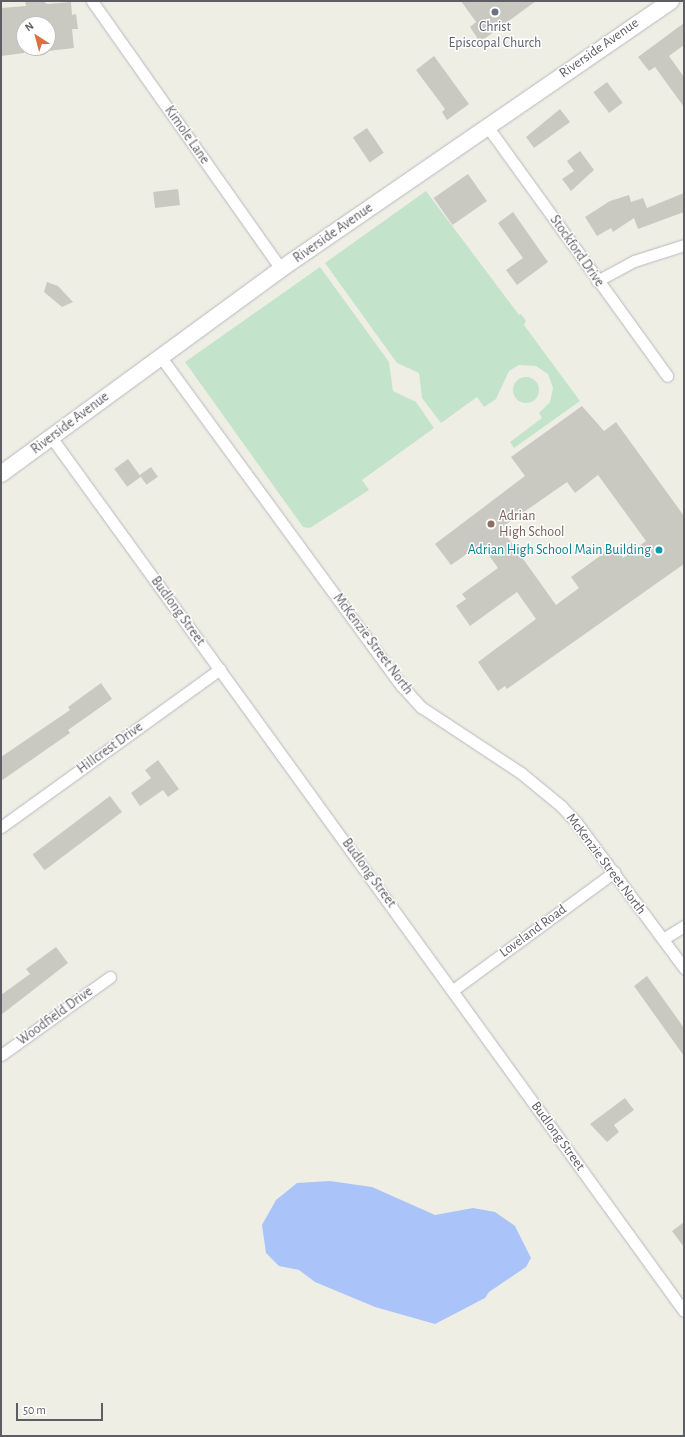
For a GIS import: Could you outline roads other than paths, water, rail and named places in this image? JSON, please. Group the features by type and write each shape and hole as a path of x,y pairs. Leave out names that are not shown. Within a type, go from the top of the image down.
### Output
{"street":[{"name":"Kimole Lane","path":"92,1 281,269"},
{"name":"Riverside Avenue","path":"1,474 160,356 281,269 670,1"},
{"name":"Stockford Drive","path":"487,126 667,376"},
{"path":"598,281 634,261 684,245"},
{"name":"McKenzie Street North","path":"160,356 401,685 421,707 540,787 576,822 684,968"},
{"name":"Budlong Street","path":"52,437 684,1311"},
{"name":"Hillcrest Drive","path":"1,827 220,669"},
{"name":"Loveland Road","path":"453,990 614,872"},
{"path":"663,939 684,926"},
{"name":"Woodfield Drive","path":"1,1055 110,977"}],"water":[{"path":"330,1181 372,1187 435,1215 473,1208 495,1212 515,1226 531,1258 526,1267 489,1292 485,1298 435,1324 375,1307 315,1282 299,1270 279,1266 266,1253 262,1225 276,1200 297,1183"}],"place":[{"name":"Christ Episcopal Church","path":"495,12"},
{"name":"Adrian High School","path":"491,524"},
{"name":"Adrian High School Main Building","path":"659,550"}]}
